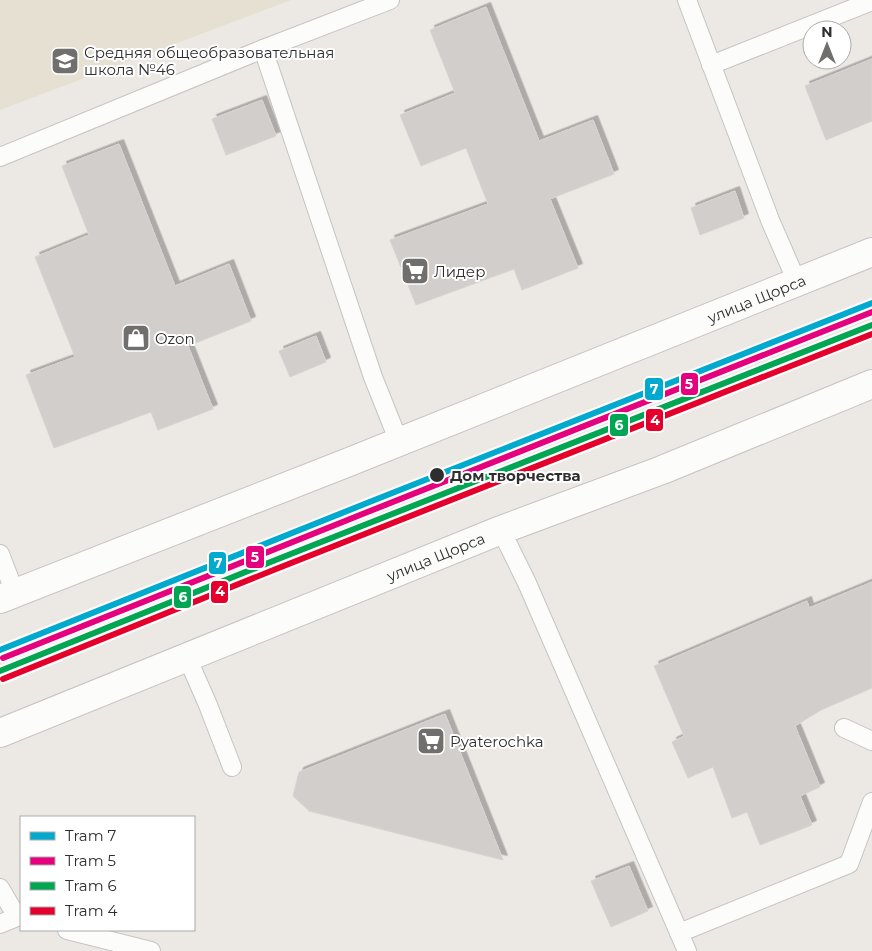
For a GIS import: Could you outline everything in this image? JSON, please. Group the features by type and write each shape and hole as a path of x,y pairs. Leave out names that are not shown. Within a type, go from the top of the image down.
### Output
{"main road":[{"name":"улица Щорса","path":"8,596 400,442 872,252"},
{"name":"улица Щорса","path":"0,732 501,530 662,470 872,384"}],"lane":[{"path":"0,157 263,49 390,0"},
{"path":"687,0 770,220 797,282"},
{"path":"711,65 872,1"},
{"path":"263,49 374,378 400,442"},
{"path":"501,530 527,583 687,951"},
{"path":"0,554 8,596"},
{"path":"187,657 232,768"},
{"path":"844,728 872,741"},
{"path":"679,932 849,864 872,802"},
{"path":"0,888 19,918 0,924"},
{"path":"71,931 151,951"}],"shaded area":[{"name":"Средняя общеобразовательная школа №46","path":"0,0 291,0 0,110"}],"building":[{"path":"486,7 539,141 593,120 614,174 550,199 578,268 522,290 514,269 416,305 390,240 488,204 466,148 421,166 400,115 455,93 430,30"},
{"path":"872,59 872,121 826,140 805,86 845,70 852,70 852,67"},
{"path":"262,100 276,136 226,155 212,119"},
{"path":"119,144 175,286 229,264 251,321 188,346 213,409 158,430 151,412 54,448 26,375 75,357 35,257 89,235 62,166"},
{"path":"735,191 744,218 700,235 691,208"},
{"path":"316,336 326,362 290,377 279,351"},
{"path":"872,582 872,688 821,710 795,726 820,787 800,796 812,825 760,845 747,812 732,818 713,767 688,778 672,742 684,736 654,666 807,601 809,608"},
{"path":"445,714 503,860 309,811 293,796 299,772"},
{"path":"629,866 648,911 611,927 591,881"}],"tram line":[{"name":"7","path":"0,650 872,303"},
{"name":"5","path":"3,658 872,312"},
{"name":"6","path":"0,671 273,561 872,325"},
{"name":"4","path":"3,679 276,569 872,334"}],"place":[{"name":"Средняя общеобразовательная школа №46","path":"65,61"},
{"name":"Лидер","path":"415,271"},
{"name":"Ozon","path":"136,338"},
{"name":"Дом творчества","path":"437,475"},
{"name":"Pyaterochka","path":"431,741"}]}
